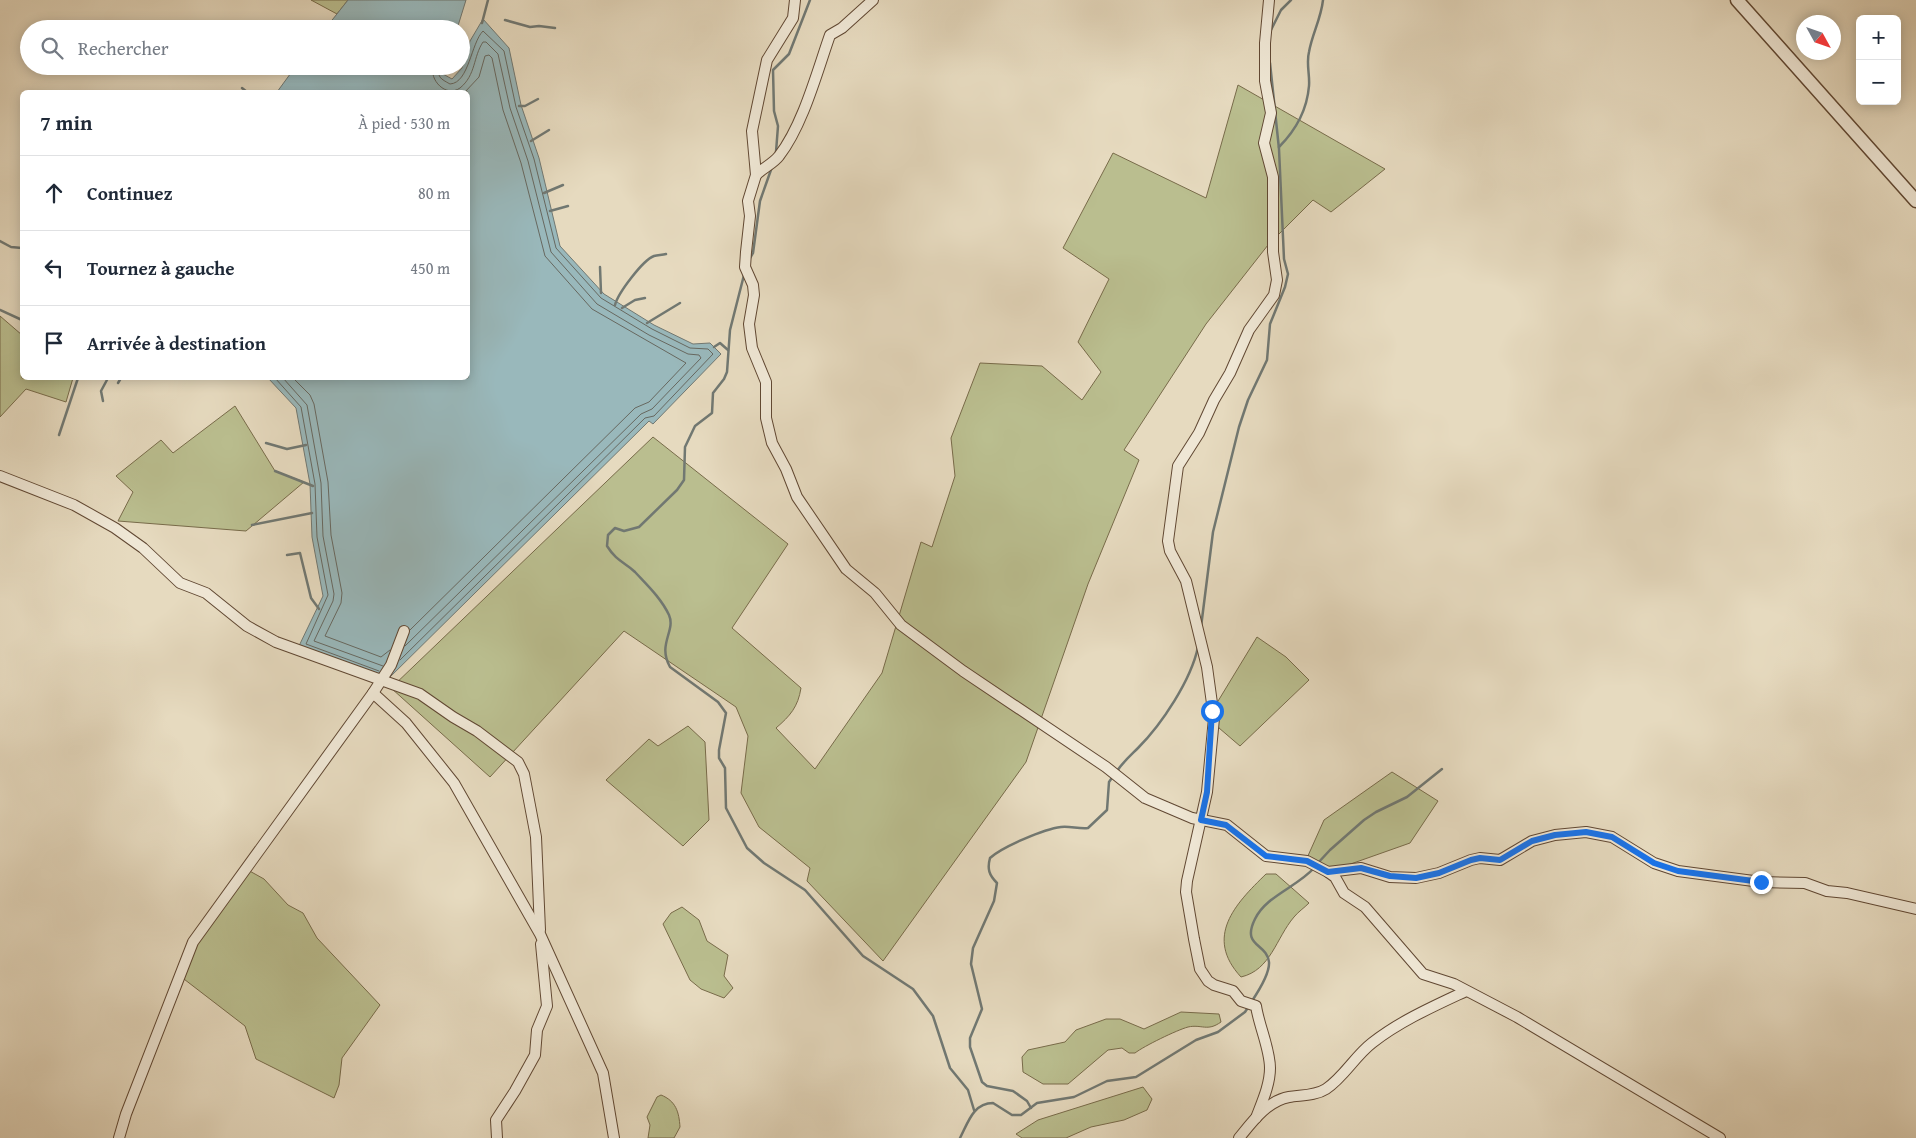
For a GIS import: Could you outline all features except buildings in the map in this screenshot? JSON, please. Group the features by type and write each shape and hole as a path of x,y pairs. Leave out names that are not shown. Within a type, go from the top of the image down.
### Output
{"street":[{"path":"795,0 793,18 767,60 752,131 756,175 748,201 750,216 745,267 753,284 754,295 750,324 752,348 766,382 766,418 772,443 786,469 797,497 846,569 875,593 901,625 963,671 1106,767 1145,798 1168,810 1226,825 1266,856 1307,861 1328,872 1335,877 1344,893 1365,907 1423,974 1466,991 1525,1022 1720,1138"},
{"path":"756,175 778,158 784,150 806,106 830,35 842,28 873,0"},
{"path":"1256,1118 1267,1090 1270,1068 1258,1024 1256,1006 1240,1001 1233,991 1214,986 1200,969 1186,892 1207,792 1214,718 1207,667 1186,581 1170,551 1168,541 1178,466 1199,432 1214,400 1230,373 1249,330 1274,295 1277,280 1274,252 1273,177 1264,143 1271,113 1265,71 1265,43 1270,0"},
{"path":"1736,0 1916,201"},
{"path":"0,476 74,505 115,528 143,548 180,583 206,593 257,633 276,642 420,694 477,731 522,766 536,837 540,934 547,1006 536,1030 535,1055 496,1120 497,1138"},
{"path":"119,1138 126,1114 193,942 373,693 390,665 404,630"},
{"path":"373,693 406,723 454,783 540,934 603,1073 614,1138"},
{"path":"1328,872 1361,868 1390,876 1416,878 1439,873 1480,858 1500,860 1532,841 1555,835 1586,832 1612,837 1654,863 1678,871 1761,882 1805,883 1827,891 1847,893 1916,909"},
{"path":"1240,1138 1256,1118 1282,1099 1321,1092 1332,1085 1372,1043 1422,1012 1466,991"}],"green space":[{"path":"311,0 348,0 337,14"},
{"path":"1238,85 1385,169 1331,212 1313,200 1268,245 1206,324 1124,450 1139,460 1088,584 1026,762 883,961 807,881 810,868 759,827 741,793 748,736 736,707 624,631 490,777 391,688 653,437 788,544 732,628 801,688 793,711 776,728 815,769 882,673 921,542 932,547 955,476 951,438 980,363 1042,366 1082,400 1101,372 1078,342 1109,279 1063,248 1113,153 1206,198"},
{"path":"0,316 20,333 20,380 72,380 66,402 26,389 0,417"},
{"path":"235,406 275,471 304,482 246,531 118,521 133,492 116,476 161,440 173,453"},
{"path":"1257,637 1286,657 1309,680 1240,746 1219,728 1212,711"},
{"path":"688,726 705,742 709,820 683,846 606,780 649,739 658,746"},
{"path":"1392,772 1438,801 1410,843 1328,872 1307,858 1324,820"},
{"path":"246,869 264,879 288,905 303,913 317,938 380,1005 342,1058 339,1085 334,1098 256,1059 245,1026 180,976 193,942"},
{"path":"1266,874 1276,874 1309,903 1288,925 1272,952 1259,968 1241,977 1230,962 1225,948 1224,935 1235,909"},
{"path":"682,907 699,920 707,941 728,955 724,976 733,988 724,998 701,989 690,980 663,924 671,913"},
{"path":"1181,1012 1219,1014 1221,1022 1212,1027 1188,1027 1153,1042 1135,1053 1129,1053 1122,1048 1108,1050 1068,1084 1043,1084 1023,1072 1022,1057 1028,1050 1065,1042 1076,1030 1106,1019 1120,1019 1144,1029"},
{"path":"1143,1087 1152,1099 1147,1110 1124,1120 1091,1127 1066,1138 1022,1138 1016,1134 1038,1120"},
{"path":"661,1095 670,1100 676,1108 680,1127 674,1138 648,1138 650,1125 647,1117 657,1097"}],"water":[{"path":"348,0 466,0 460,20 332,20"},
{"path":"483,19 509,48 521,105 539,158 560,246 604,294 654,325 693,344 710,343 721,354 653,424 649,421 387,680 298,648 323,596 312,537 310,484 296,408 270,380 470,380 470,90 278,90 289,75 445,75 452,79 456,75 470,75 470,41"}],"waterway":[{"path":"482,23 488,0"},
{"path":"776,152 778,126 774,111 773,70 789,54 810,0"},
{"path":"1270,32 1281,10 1291,0"},
{"path":"1279,147 1295,127 1306,103 1309,86 1308,56 1323,0"},
{"path":"505,20 530,27 555,28"},
{"path":"1201,627 1213,532 1239,427 1248,400 1267,360 1270,324 1285,287 1288,274 1284,259 1279,149 1270,63"},
{"path":"519,106 525,106 538,99"},
{"path":"531,141 549,130"},
{"path":"749,260 753,253 760,201 772,167"},
{"path":"544,193 563,185"},
{"path":"550,211 568,206"},
{"path":"0,241 11,247 20,248"},
{"path":"615,305 626,285 638,270 654,256 666,254"},
{"path":"600,267 601,293"},
{"path":"744,275 730,330 727,372 713,393 712,413 695,426 685,447 684,480 677,490 639,527 624,531 615,528 608,535 607,546 614,555 649,587 669,615 671,621 665,651 670,667 718,702 726,713 719,750 719,758 725,768 726,808 747,848 764,863 805,890 863,956 913,989 933,1016 950,1068 968,1090 974,1110"},
{"path":"622,308 635,300 645,298"},
{"path":"647,323 680,303"},
{"path":"0,310 20,319"},
{"path":"714,347 720,343 728,350"},
{"path":"59,435 77,380"},
{"path":"103,401 101,391 107,380"},
{"path":"266,443 287,449 306,445"},
{"path":"275,471 313,486"},
{"path":"252,525 312,513"},
{"path":"287,555 300,553 311,598 319,609"},
{"path":"1117,771 1157,727 1166,714 1189,673 1198,647"},
{"path":"1317,864 1364,820 1407,797 1442,769"},
{"path":"1031,1108 1027,1101 1013,1091 987,1086 982,1082 970,1047 970,1038 982,1009 971,964 973,948 994,901 997,883 989,872 990,858 1013,844 1044,831 1061,827 1088,828 1107,810 1109,782 1114,775"},
{"path":"1252,1001 1266,977 1269,967 1267,956 1251,935 1255,919 1266,904 1314,868"},
{"path":"960,1138 972,1115 981,1106 993,1103 1012,1115 1021,1115 1037,1103 1074,1097 1107,1081 1136,1077 1196,1040 1218,1032 1245,1012 1249,1006"}],"route":[{"path":"1212,711 1214,718 1209,751 1207,792 1201,820 1220,822 1226,825 1266,856 1307,861 1328,872 1361,868 1390,876 1416,878 1439,873 1480,858 1500,860 1510,856 1532,841 1555,835 1586,832 1612,837 1654,863 1678,871 1761,882"}]}
